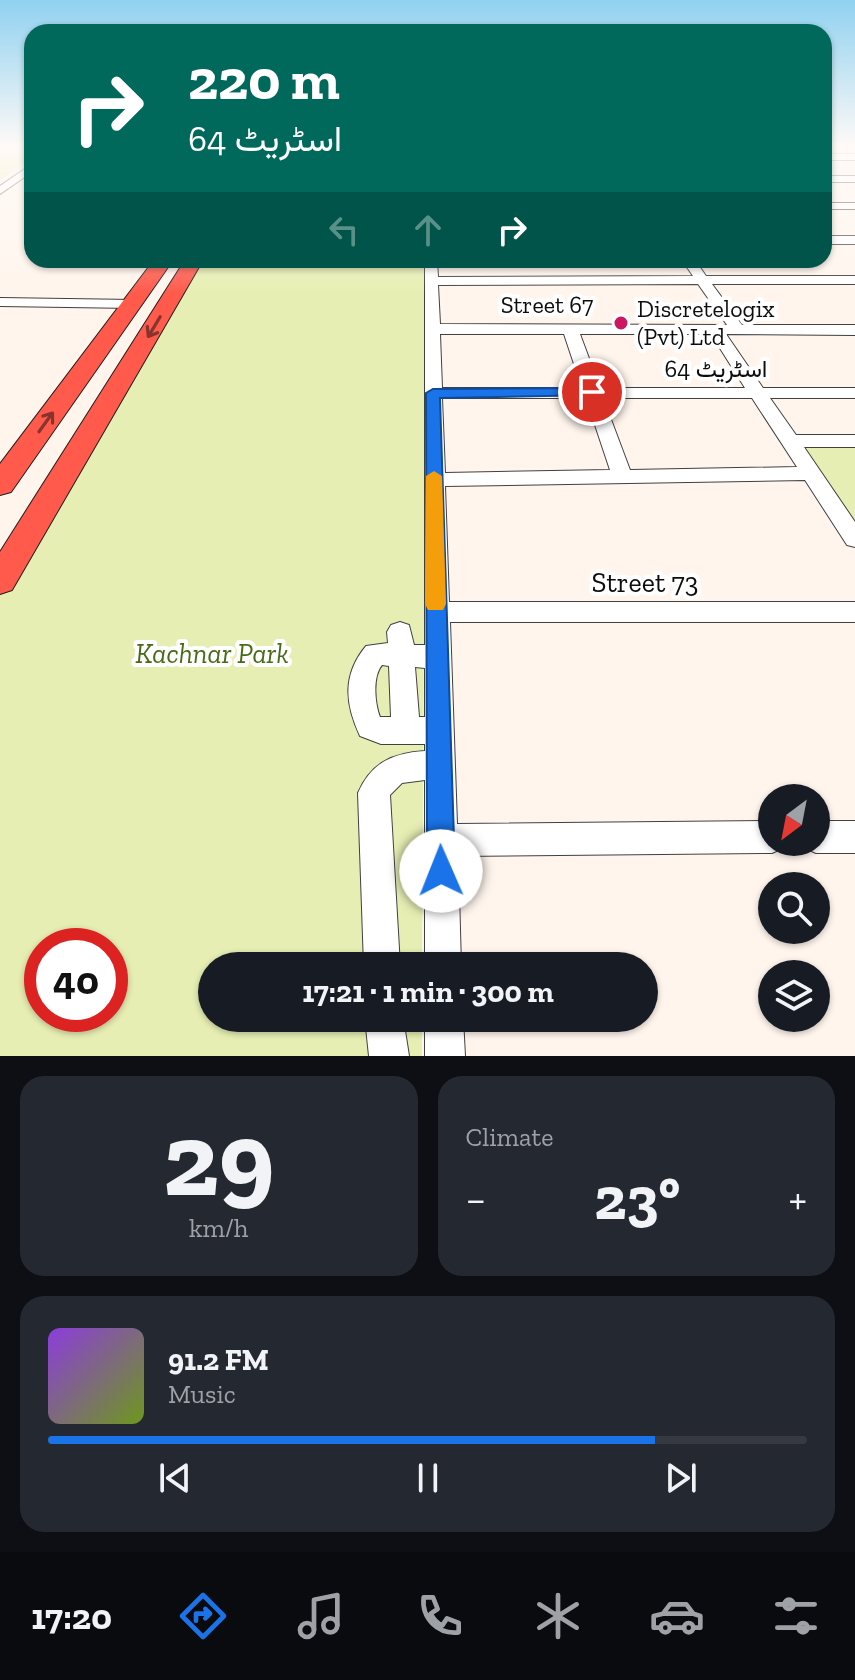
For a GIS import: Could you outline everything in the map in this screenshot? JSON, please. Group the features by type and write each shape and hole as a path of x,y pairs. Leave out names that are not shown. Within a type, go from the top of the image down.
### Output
{"highway":[{"path":"0,485 159,268"},
{"path":"0,581 189,268"}],"street":[{"path":"832,206 855,206"},
{"path":"832,240 855,240"},
{"path":"694,268 737,329"},
{"path":"443,952 431,270 702,280 855,280"},
{"path":"0,302 134,304"},
{"path":"570,328 622,476"},
{"name":"Street 67","path":"431,329 855,330"},
{"path":"715,329 855,539"},
{"name":"اسٹریٹ 64","path":"433,393 855,393"},
{"path":"791,441 855,441"},
{"path":"434,480 812,473"},
{"name":"Street 73","path":"435,612 855,612"},
{"path":"437,657 400,643 375,654 365,663 363,709 366,722 375,730 438,730"},
{"path":"400,643 406,731"},
{"path":"381,952 374,793 378,782 392,769 439,765"},
{"path":"440,840 758,837"},
{"path":"830,837 855,837"},
{"path":"386,1032 389,1056"},
{"path":"444,1032 445,1056"}],"green space":[{"name":"Kachnar Park","path":"192,268 426,268 422,952 198,952 198,1032 422,1032 422,1056 0,1056 0,594"},
{"path":"855,446 855,526 802,447"}],"slow traffic":[{"path":"434,476 435,604"}],"place":[{"name":"Discretelogix (Pvt) Ltd","path":"621,323"}],"route":[{"path":"441,871 433,393 592,392"}]}
